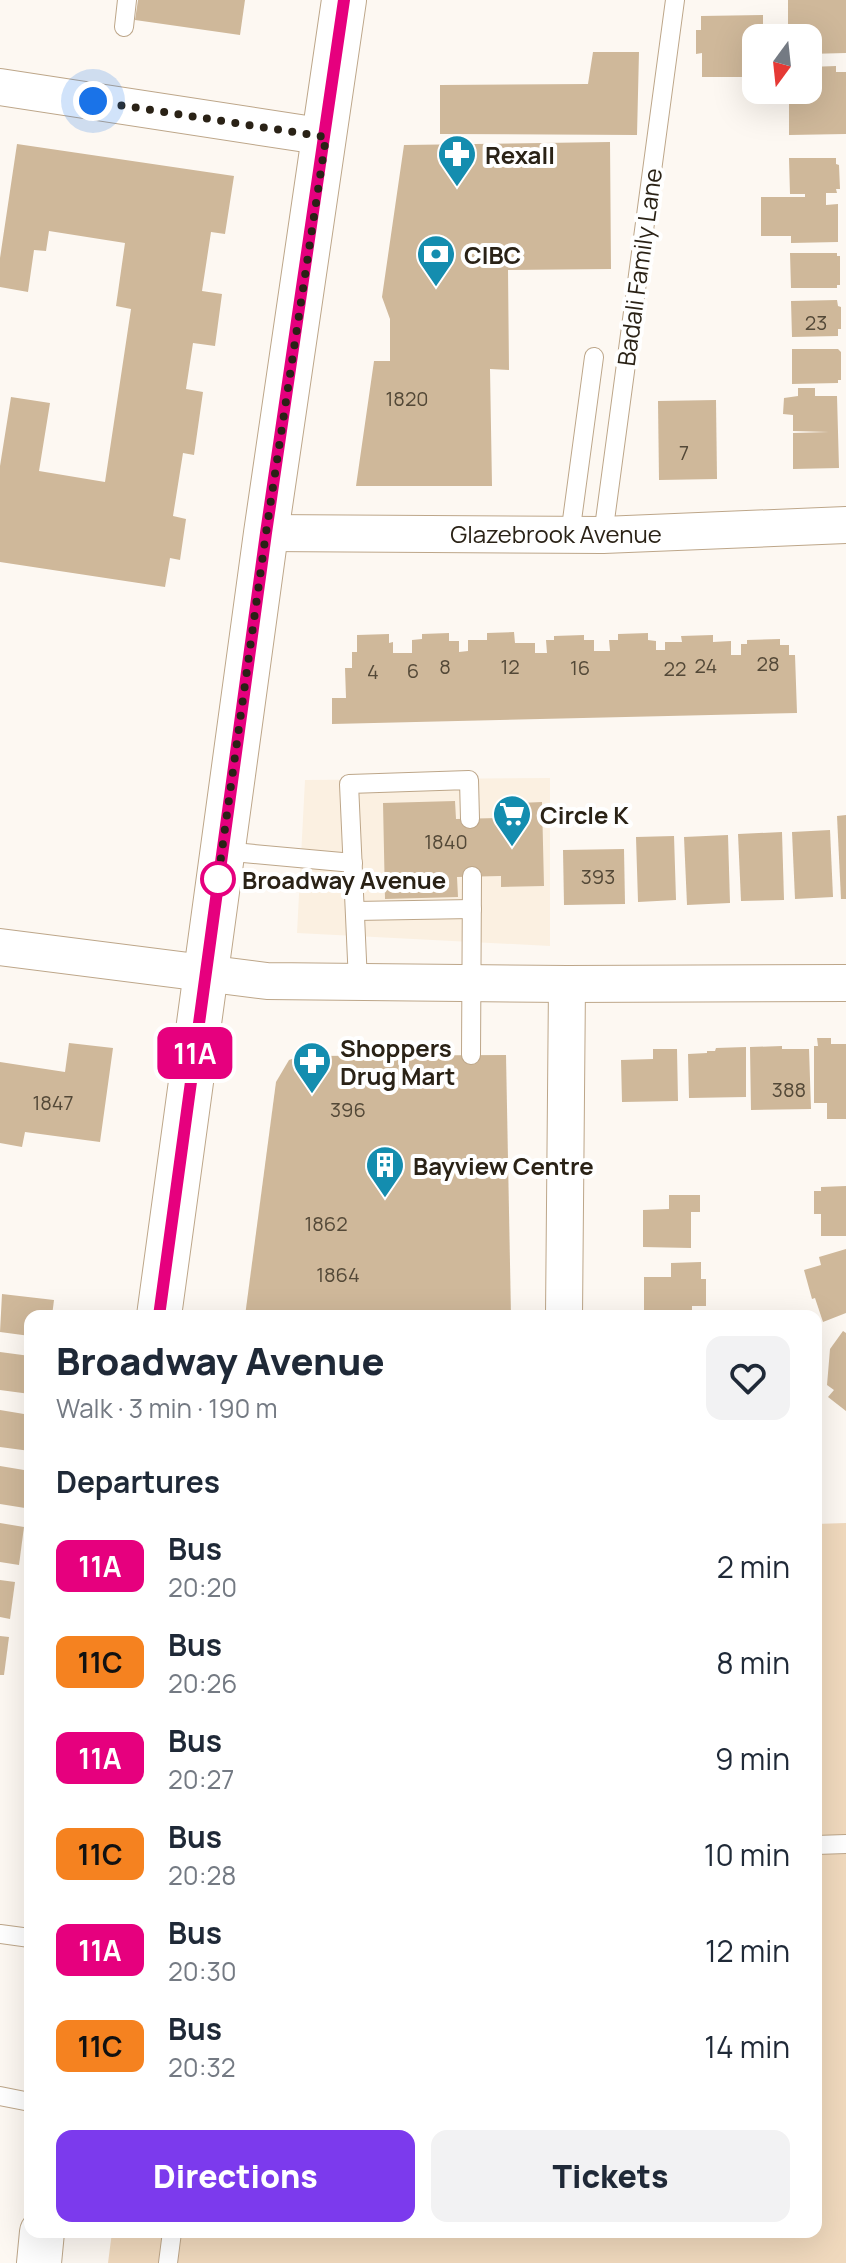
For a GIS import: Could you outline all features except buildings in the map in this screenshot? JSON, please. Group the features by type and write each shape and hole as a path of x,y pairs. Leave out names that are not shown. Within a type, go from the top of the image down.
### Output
{"main road":[{"path":"160,1310 266,533 344,0"},
{"path":"39,2263 41,2238"}],"street":[{"path":"0,87 326,137"},
{"name":"Glazebrook Avenue","path":"266,533 586,535 846,525"},
{"path":"0,947 267,981 846,983"},
{"path":"564,1310 567,984"}],"lane":[{"path":"124,27 127,0"},
{"name":"Badali Family Lane","path":"586,535 675,0"},
{"path":"586,535 594,357"},
{"path":"358,982 349,784 469,780 470,819"},
{"path":"410,782 411,802"},
{"path":"222,851 353,863"},
{"path":"471,1055 472,876"},
{"path":"355,911 414,904 472,909"},
{"path":"822,1845 846,1844"},
{"path":"0,1934 24,1937"},
{"path":"0,2096 24,2101"},
{"path":"168,2263 171,2238"}],"shaded area":[{"path":"550,778 550,946 297,933 305,780"},
{"path":"846,1523 846,2263 108,2263 111,2238 822,2238 822,1524"}],"bus line":[{"name":"11A","path":"160,1310 266,533 344,0"}],"place":[{"name":"Rexall","path":"457,188"},
{"name":"CIBC","path":"436,288"},
{"name":"Circle K","path":"512,848"},
{"name":"Broadway Avenue","path":"218,879"},
{"name":"Shoppers Drug Mart","path":"312,1095"},
{"name":"Bayview Centre","path":"385,1199"}],"route":[{"path":"93,101 326,137 218,879"}]}
